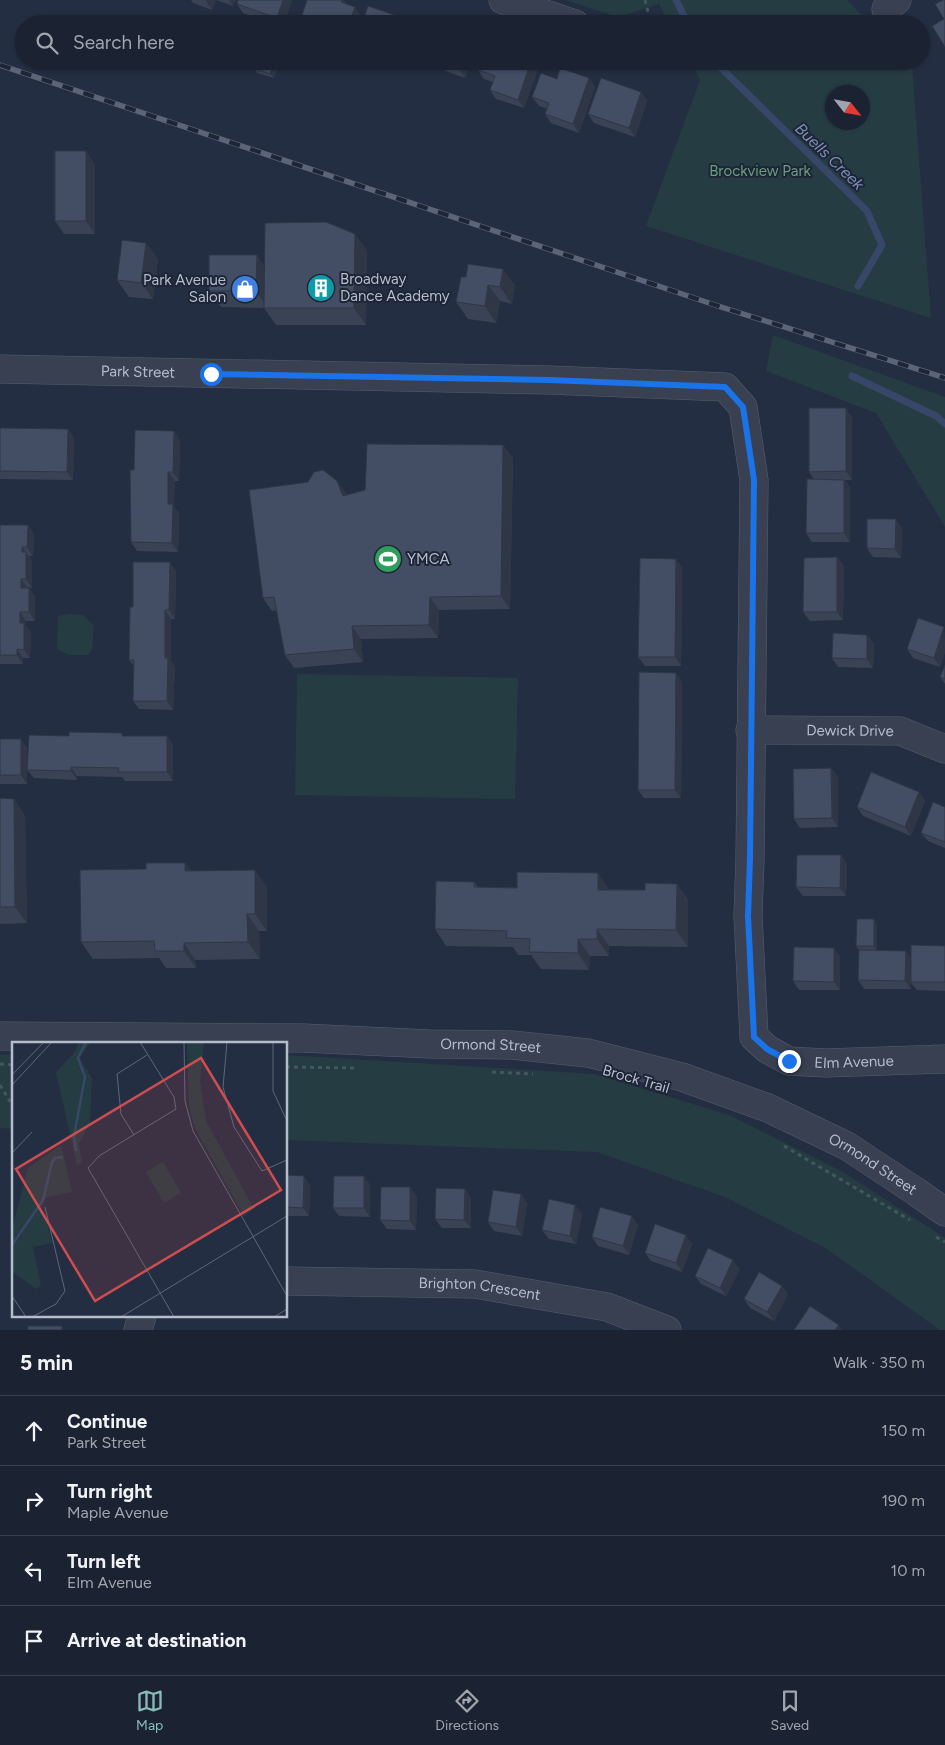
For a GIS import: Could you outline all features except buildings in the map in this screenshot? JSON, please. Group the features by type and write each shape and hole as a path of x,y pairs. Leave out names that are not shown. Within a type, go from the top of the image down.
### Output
{"street":[{"path":"503,0 548,15"},
{"name":"Park Street","path":"0,369 549,380 725,387 743,407 754,480 750,730"},
{"name":"Dewick Drive","path":"750,730 900,731 945,749"},
{"name":"Elm Avenue","path":"750,730 748,916 754,1037 767,1049 789,1061 945,1060"},
{"name":"Ormond Street","path":"0,1036 303,1038 430,1044 512,1045 588,1053 682,1077 768,1108 847,1146 915,1190 938,1222"},
{"name":"Brighton Crescent","path":"288,1281 475,1284 607,1307 666,1330"},
{"path":"138,1330 141,1318"}],"path":[{"path":"645,0 649,15"},
{"path":"288,1067 362,1068"},
{"path":"487,1072 536,1075"},
{"path":"0,1085 12,1105"},
{"path":"783,1145 915,1224"},
{"path":"938,1222 945,1242"}],"green space":[{"path":"566,0 847,0 861,15 665,15 659,4 624,15 612,15"},
{"name":"Brockview Park","path":"695,70 912,70 931,318 646,226 700,80"},
{"path":"773,335 945,397 945,527 876,413 766,371"},
{"path":"69,614 83,615 94,626 92,650 88,655 69,655 57,649 58,616"},
{"path":"297,674 518,678 515,799 295,795"},
{"path":"12,1054 12,1129 0,1128 0,1055"},
{"path":"288,1055 594,1074 729,1115 843,1172 945,1238 945,1330 940,1330 827,1249 725,1197 597,1152 288,1140"}],"waterway":[{"name":"Buells Creek","path":"676,0 684,15"},
{"name":"Buells Creek","path":"723,70 867,211 882,245 858,286"},
{"name":"Buells Creek","path":"852,376 936,416 945,424"}],"railway":[{"path":"0,65 718,306 945,378"}],"place":[{"name":"Broadway Dance Academy","path":"321,288"},
{"name":"Park Avenue Salon","path":"245,289"},
{"name":"YMCA","path":"388,559"}],"route":[{"path":"211,374 549,380 725,387 743,407 754,480 748,916 754,1037 767,1049 789,1061"}]}
